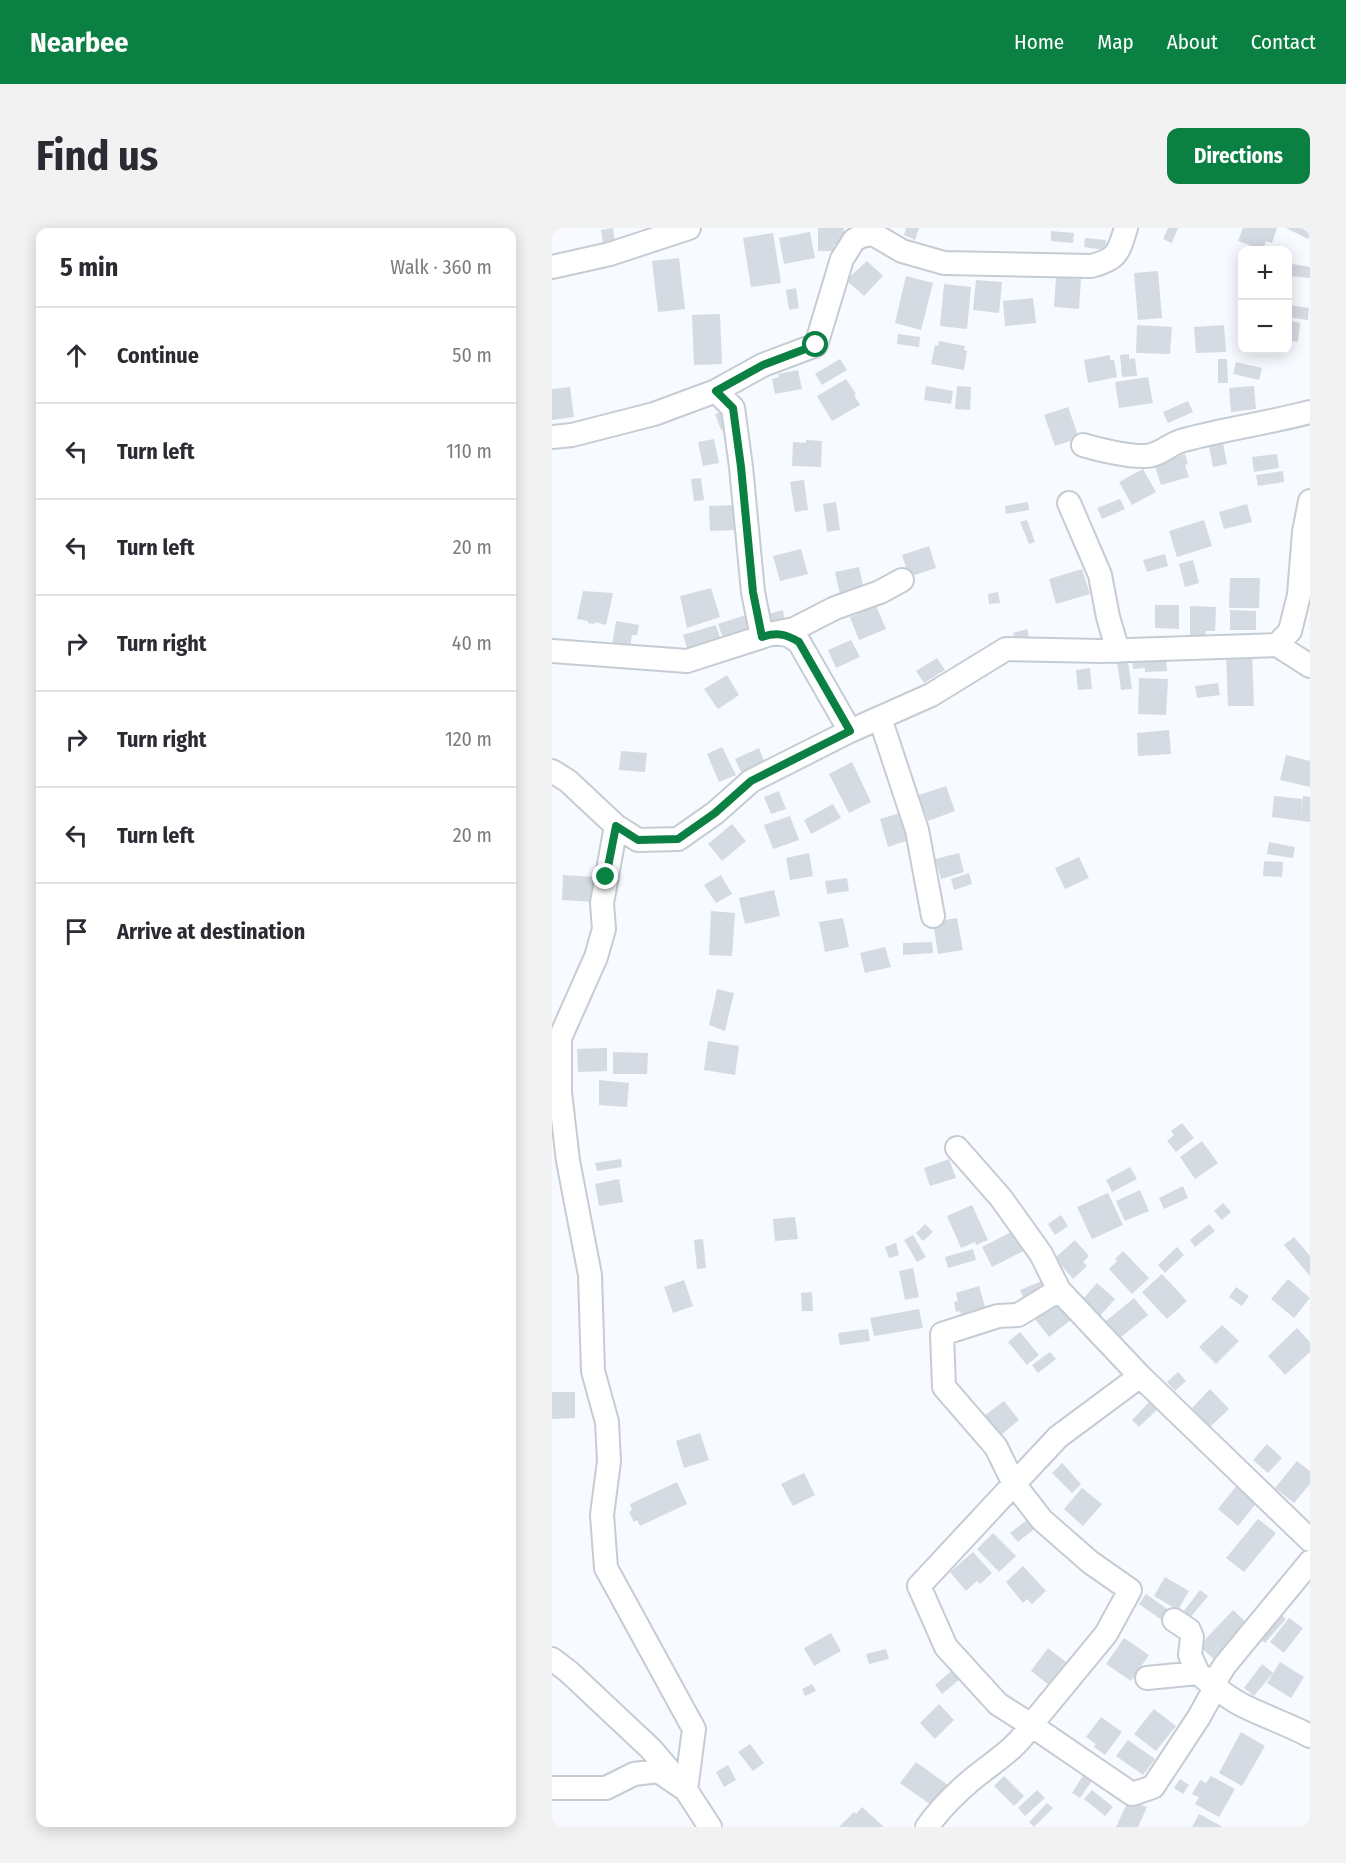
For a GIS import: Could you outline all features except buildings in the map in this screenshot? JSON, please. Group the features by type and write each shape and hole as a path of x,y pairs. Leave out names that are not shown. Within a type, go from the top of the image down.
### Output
{"street":[{"path":"552,267 610,254 689,228"},
{"path":"552,437 572,435 654,414 716,391 763,365 816,345 842,259 854,240 871,231 903,251 944,263 1091,266 1108,262 1118,253 1126,228"},
{"path":"716,391 733,408 753,592 768,635"},
{"path":"1083,444 1102,450 1144,456 1157,454 1181,440 1264,424 1310,412"},
{"path":"1277,645 1290,631 1299,595 1304,532 1310,501"},
{"path":"1070,503 1100,575 1108,617 1118,651"},
{"path":"552,651 687,661 794,629 835,608 880,592 902,580"},
{"path":"768,635 788,635 799,642 850,731"},
{"path":"552,771 568,780 616,826 638,840 678,839 715,813 751,781 850,731 931,695 1006,649 1118,651 1277,645 1310,666"},
{"path":"880,718 916,830 933,916"},
{"path":"616,826 602,903 604,929 596,957 560,1038 556,1073 568,1161 590,1275 593,1371 607,1422 609,1461 602,1515 606,1568 694,1729 686,1790"},
{"path":"957,1148 1001,1198 1028,1235 1041,1254 1059,1290 1102,1333 1140,1376 1310,1540"},
{"path":"927,1827 939,1811 970,1781 1001,1759 1021,1740 1106,1634 1130,1590 1090,1562 1042,1520 1014,1484 996,1447 944,1387 942,1334 998,1316 1018,1315 1059,1290"},
{"path":"1140,1376 1058,1437 919,1586 946,1647 998,1704 1132,1794 1153,1787 1199,1717 1225,1665 1310,1562"},
{"path":"1174,1620 1189,1630 1192,1637 1190,1655 1198,1673 1215,1688 1239,1704 1293,1726 1310,1737"},
{"path":"552,1659 569,1672 651,1749 686,1790 710,1827"},
{"path":"1147,1678 1198,1673"},
{"path":"552,1788 606,1788 634,1774 658,1771 686,1790"}],"route":[{"path":"606,877 616,826 638,840 678,839 715,813 751,781 850,731 799,642 788,635 774,633 762,637 753,592 733,408 716,391 763,365 816,345"}]}
